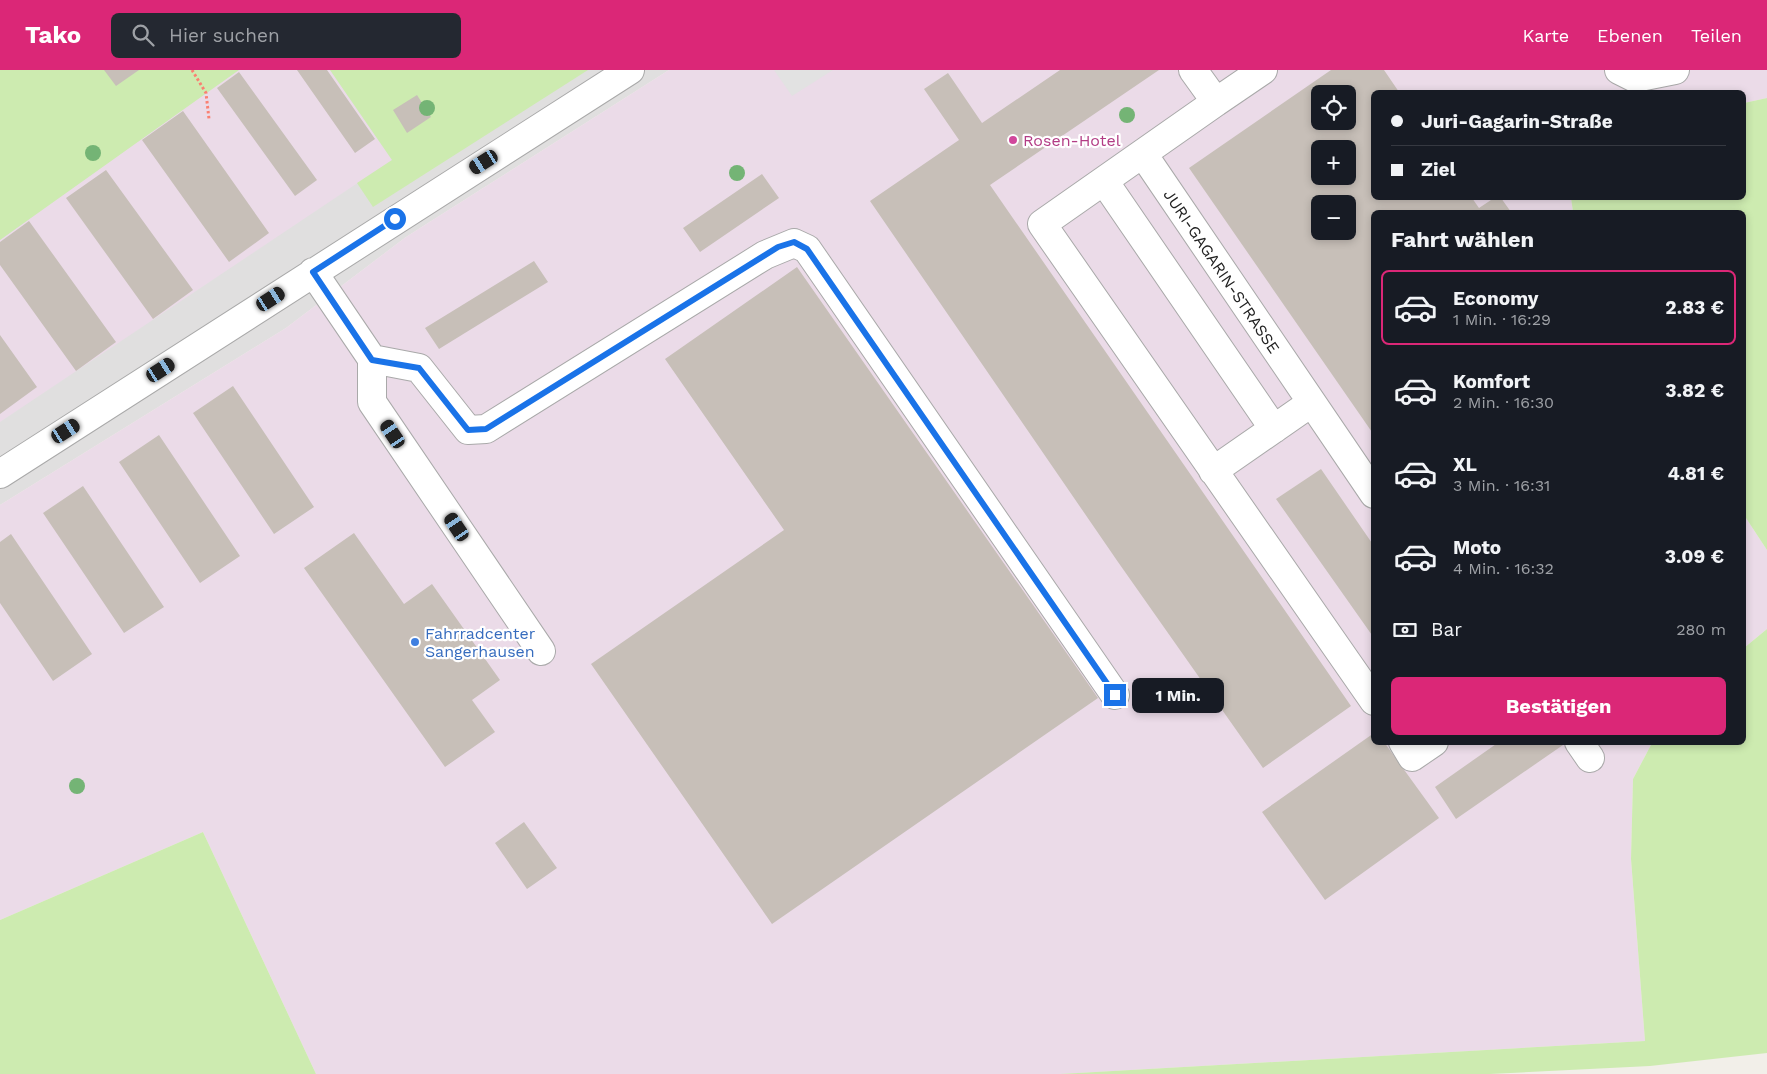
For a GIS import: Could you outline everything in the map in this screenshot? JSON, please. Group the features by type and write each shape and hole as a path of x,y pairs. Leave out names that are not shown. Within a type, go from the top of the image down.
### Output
{"street":[{"path":"0,474 630,70"},
{"path":"1193,70 1216,102"},
{"path":"1264,70 1042,224 1371,697"},
{"path":"1619,70 1635,78 1675,70"},
{"name":"JURI-GAGARIN-STRASSE","path":"1143,154 1371,490"},
{"path":"1104,181 1274,429"},
{"path":"372,360 419,368 468,430 486,429 765,255 794,242 807,249 1115,695"},
{"path":"313,272 372,360 372,402 541,651"},
{"path":"1214,471 1311,403"},
{"path":"1405,745 1412,757 1430,745"}],"path":[{"path":"192,70 206,93 208,119"}],"shaded area":[{"path":"0,70 669,70 406,237 286,328 0,505"},
{"path":"238,70 330,70 392,160 0,422 0,240"},
{"path":"669,70 1767,70 1767,98 1746,103 1746,90 1371,90 1371,200 1571,200 1573,210 1371,210 1371,745 1651,745 1633,779 1631,859 1645,1041 1060,1074 316,1074 203,832 0,920 0,505 286,328 406,237"},
{"path":"774,70 833,70 792,96"},
{"path":"1746,518 1767,550 1767,629 1746,646"}],"green space":[{"path":"0,70 239,70 0,240"},
{"path":"330,70 588,70 373,207 357,183 392,160"},
{"path":"1767,98 1767,550 1746,518 1746,210 1573,210 1571,200 1746,200 1746,103"},
{"path":"1767,629 1767,1053 1650,1066 1490,1074 1060,1074 1645,1041 1631,859 1633,779 1651,745 1746,745 1746,646"},
{"path":"203,832 316,1074 0,1074 0,920"}],"building":[{"path":"104,70 139,70 116,86"},
{"path":"297,70 327,70 375,139 355,153"},
{"path":"1060,70 1159,70 990,185 1351,706 1263,768 1118,562 870,201 959,140 924,89 948,73 982,123"},
{"path":"1331,70 1384,70 1398,90 1371,90 1371,200 1473,200 1479,208 1491,200 1502,200 1510,210 1371,210 1371,431 1189,168"},
{"path":"239,72 317,180 295,196 217,88"},
{"path":"417,95 431,117 407,133 393,110"},
{"path":"183,111 269,233 229,262 142,140"},
{"path":"106,170 193,290 153,319 66,198"},
{"path":"762,174 779,198 700,252 683,228"},
{"path":"29,221 116,342 76,371 0,265 0,242"},
{"path":"534,261 548,282 439,349 425,328"},
{"path":"797,267 1098,698 772,924 591,664 784,530 665,359"},
{"path":"0,335 37,387 0,414"},
{"path":"233,386 314,507 274,534 193,413"},
{"path":"159,435 240,556 200,583 119,462"},
{"path":"1321,469 1371,542 1371,634 1276,499"},
{"path":"83,486 164,607 124,633 43,513"},
{"name":"Fahrradcenter Sangerhausen","path":"354,533 404,604 432,584 500,680 472,700 495,732 445,767 304,568"},
{"path":"11,534 92,654 53,681 0,603 0,542"},
{"path":"1371,735 1371,745 1386,745 1439,818 1325,900 1262,812"},
{"path":"1495,745 1563,745 1456,819 1435,787"},
{"path":"524,822 557,868 527,889 495,843"}],"place":[{"name":"Rosen-Hotel","path":"1013,140"},
{"name":"Fahrradcenter Sangerhausen","path":"415,642"}],"route":[{"path":"395,219 313,272 372,360 419,368 468,430 486,429 778,247 794,242 807,249 1115,695"}]}
